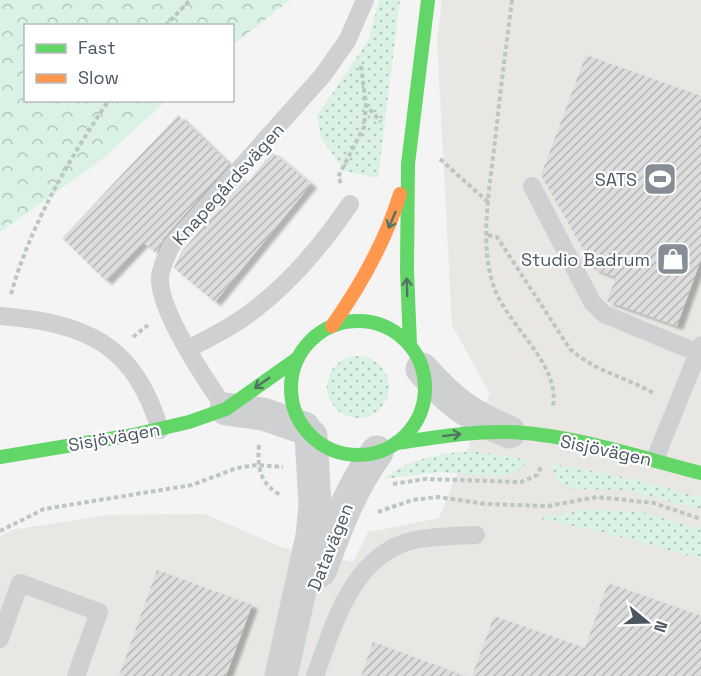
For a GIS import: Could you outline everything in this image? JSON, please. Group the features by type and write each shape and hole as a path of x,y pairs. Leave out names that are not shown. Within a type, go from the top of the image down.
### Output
{"street":[{"path":"386,447 419,416 425,393 416,357 407,270 408,164 428,0"},
{"path":"332,326 355,294 378,252 396,210 408,164"},
{"name":"Sisjövägen","path":"0,457 160,430 226,409 298,358 312,339 332,326 355,321 368,321 391,330 416,357 445,395 466,412 509,432"},
{"name":"Sisjövägen","path":"298,358 291,388 294,409 307,431"},
{"name":"Sisjövägen","path":"226,409 263,414 307,431 328,447 346,454 464,433 509,432 590,444 655,459 701,473"},
{"name":"Datavägen","path":"286,661 312,536 315,504 307,431"},
{"name":"Datavägen","path":"286,661 343,510 362,473 386,447"}],"lane":[{"name":"Knapegårdsvägen","path":"226,409 188,349 168,310 160,278 171,246 323,75 347,41 364,0"},
{"path":"532,186 592,302 604,314 699,349 695,377 677,405 655,459"},
{"path":"188,349 242,319 297,272 324,241 350,204"},
{"path":"3,316 57,325 105,343 118,351 142,382 152,401 160,430"},
{"path":"315,676 360,574 375,557 414,540 476,535"},
{"path":"0,639 20,583 99,612 76,676"}],"path":[{"path":"167,24 190,0"},
{"path":"512,0 489,193 488,262 495,289 506,310 551,376 555,394 552,413"},
{"path":"3,316 18,266 46,208 109,102"},
{"path":"350,204 338,177 364,127 366,105"},
{"path":"488,235 497,237 570,349 584,362 603,372 639,385 677,405"},
{"path":"118,351 168,310"},
{"path":"392,484 424,479 521,482 537,475 542,466"},
{"path":"0,531 44,509 192,485 218,474"}],"shaded area":[{"path":"442,0 701,0 701,676 0,676 0,536 11,530 107,515 205,514 281,547 353,562 368,532 439,518 490,394 452,325 437,40"}],"green space":[{"path":"0,0 290,0 234,44 234,24 24,24 24,102 165,102 100,161 0,232"},
{"path":"379,0 400,0 378,178 345,171 321,138 317,116 369,39"},
{"path":"352,356 364,356 380,365 387,375 389,387 387,399 380,409 364,418 352,418 341,413 332,404 327,393 327,381 332,370 341,361"},
{"path":"473,451 530,460 518,471 507,475 489,476 440,472 383,479 415,461 449,453"},
{"path":"552,464 590,470 683,492 701,498 701,509 625,490 574,489 556,481"},
{"path":"590,509 641,512 701,529 701,559 610,534 537,518"}],"building":[{"path":"586,55 701,96 701,259 677,326 607,301 616,277 594,269 541,175"},
{"path":"178,115 229,164 163,239 156,253 143,242 106,281 62,238"},
{"path":"272,152 311,184 215,302 174,268 181,252 245,179 248,182"},
{"path":"157,570 252,605 226,676 119,676"},
{"path":"608,583 701,616 701,676 472,676 494,616 585,648"},
{"path":"373,642 457,673 456,676 361,676"}],"traffic: fast":[{"path":"410,345 407,270 408,164 428,0"},
{"path":"358,321 384,326 405,341 420,362 425,388 420,414 405,435 384,450 358,455 332,450 311,435 296,414 291,388 296,362 311,341 332,326 358,321"},
{"path":"0,457 133,435 189,422 226,409 298,358"},
{"path":"396,443 451,435 529,433 579,441 701,473"}],"traffic: slow":[{"path":"332,326 371,263 387,230 400,194"}],"place":[{"name":"SATS","path":"660,179"},
{"name":"Studio Badrum","path":"673,259"}]}
